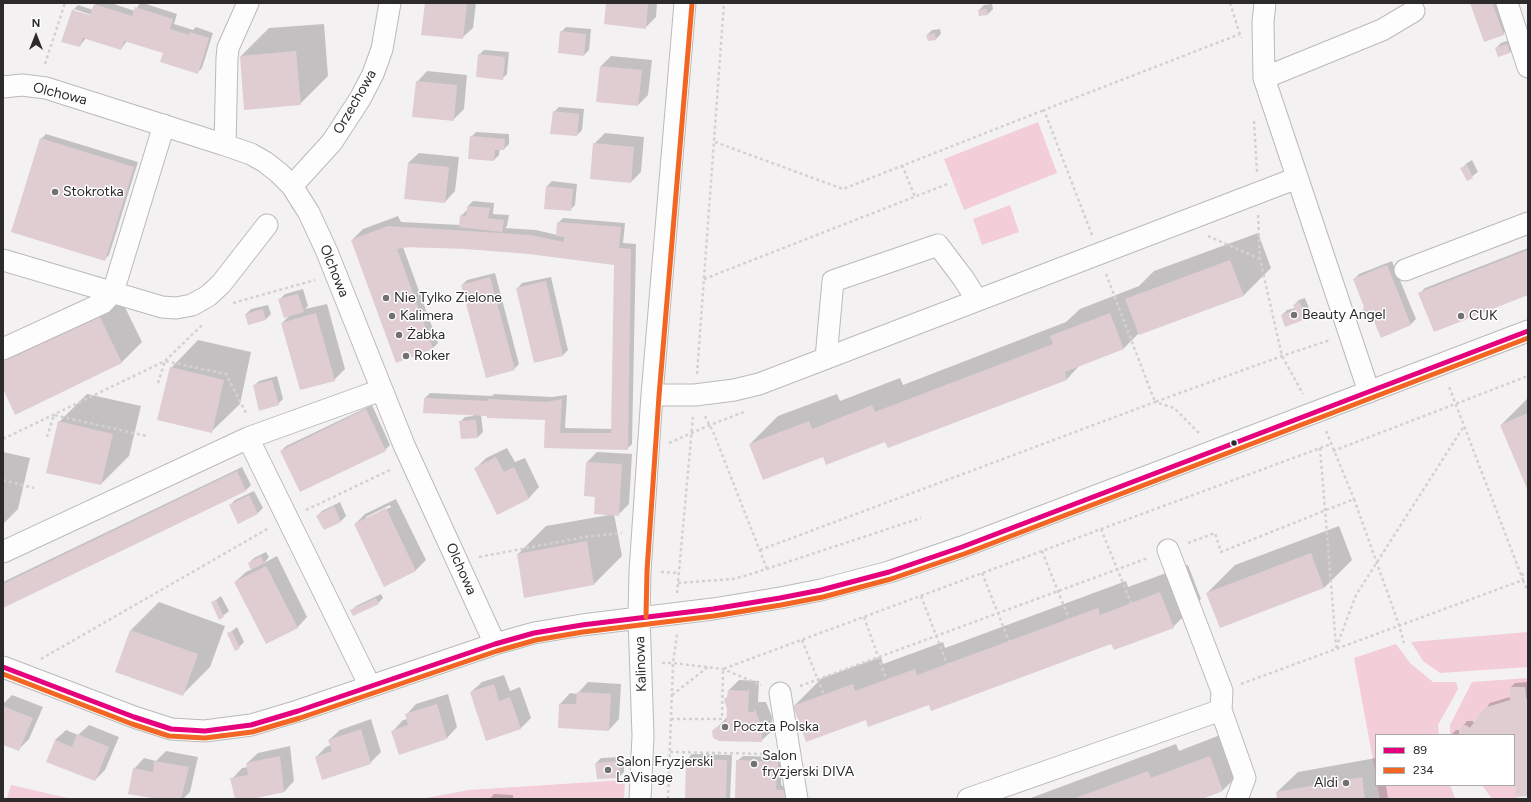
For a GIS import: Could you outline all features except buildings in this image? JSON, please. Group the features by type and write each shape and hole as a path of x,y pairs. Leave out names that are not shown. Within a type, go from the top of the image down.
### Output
{"street":[{"path":"225,145 228,48 248,3"},
{"name":"Orzechowa","path":"292,186 332,142 360,98 373,74 382,49 390,3"},
{"name":"Kalinowa","path":"640,799 643,736 639,617 640,571 652,395 685,3"},
{"path":"1265,3 1263,22 1264,78 1369,392"},
{"path":"1507,3 1528,67"},
{"path":"1264,78 1382,30 1414,11"},
{"name":"Olchowa","path":"3,87 22,85 46,88 225,145 251,154 265,162 292,186 309,213 327,252 404,445 495,644"},
{"path":"3,349 102,303 113,292 164,125"},
{"path":"652,395 695,395 734,390 759,384 1297,178"},
{"path":"1405,270 1528,223"},
{"path":"3,260 162,307 176,308 192,305 208,296 221,284 267,225"},
{"path":"826,358 833,281 938,245 963,278 977,300"},
{"path":"3,667 134,717 171,729 205,731 251,725 298,712 495,644 534,633 639,617 713,609 780,598 821,590 889,572 962,547 1528,331"},
{"path":"3,552 249,428 381,390"},
{"path":"249,428 288,519 369,687"},
{"path":"1168,550 1221,701 1245,778 1237,799"},
{"path":"780,693 797,799"},
{"path":"968,799 1221,701"}],"path":[{"path":"45,64 65,3"},
{"path":"676,600 695,395 715,142 724,3"},
{"path":"715,142 842,189 1044,110"},
{"path":"902,166 915,197"},
{"path":"704,279 950,184"},
{"path":"228,304 316,280"},
{"path":"3,439 166,361 205,322"},
{"path":"158,383 166,361"},
{"path":"166,361 226,374 249,428"},
{"path":"1333,451 1528,376"},
{"path":"1448,383 1528,592"},
{"path":"695,395 714,434 767,569"},
{"path":"760,550 1155,402 1174,408 1199,433 1204,435"},
{"path":"54,415 147,436"},
{"path":"47,437 54,415"},
{"path":"1336,648 1356,595 1464,426"},
{"path":"1326,430 1333,451 1354,499 1404,643"},
{"path":"723,669 1331,444"},
{"path":"1320,448 1336,648"},
{"path":"35,662 288,519 393,469"},
{"path":"3,480 34,488"},
{"path":"641,664 673,662 723,669 780,693 1215,533 1221,552 1354,499"},
{"path":"678,583 733,579 921,518"},
{"path":"1101,529 1131,603"},
{"path":"471,559 585,537 622,533"},
{"path":"1042,551 1069,619"},
{"path":"1521,575 1528,572"},
{"path":"982,573 1009,641"},
{"path":"1221,701 1336,648 1523,580"},
{"path":"921,596 947,664"},
{"path":"864,617 886,679"},
{"path":"668,799 673,662 677,633"},
{"path":"802,640 824,695"},
{"path":"672,695 708,667"},
{"path":"671,719 722,719 723,669"},
{"path":"670,752 789,755"}],"shaded area":[{"path":"1038,122 1057,173 964,210 944,159"},
{"path":"1010,205 1019,232 982,245 973,219"},
{"path":"1528,632 1528,667 1440,673 1423,661 1411,642"},
{"path":"1396,644 1410,663 1433,682 1456,682 1458,689 1438,725 1439,734 1375,734 1375,771 1354,658"},
{"path":"1528,678 1528,698 1526,698 1525,687 1509,687 1510,700 1484,708 1470,728 1461,726 1459,734 1450,734 1450,725 1472,682"},
{"path":"625,780 624,799 421,799 469,790"},
{"path":"11,785 72,799 3,799 3,797 7,798"},
{"path":"1377,786 1450,786 1455,798 1380,799"},
{"path":"1483,786 1515,786 1517,799 1492,799"}],"transit line":[{"name":"234","path":"646,617 647,571 659,396 692,4"},
{"name":"89","path":"3,667 134,717 171,729 205,731 251,725 298,711 495,644 534,633 582,625 713,609 780,598 821,590 889,572 962,547 1528,331"},
{"name":"234","path":"3,674 132,724 169,736 205,738 252,732 300,718 497,651 536,640 583,632 714,616 781,605 823,597 891,579 964,554 1528,338"}],"place":[{"name":"Stokrotka","path":"55,192"},
{"name":"Nie Tylko Zielone","path":"386,298"},
{"name":"Beauty Angel","path":"1294,315"},
{"name":"Kalimera","path":"392,316"},
{"name":"CUK","path":"1461,316"},
{"name":"Żabka","path":"399,335"},
{"name":"Roker","path":"406,356"},
{"name":"Poczta Polska","path":"725,727"},
{"name":"Salon fryzjerski DIVA","path":"754,764"},
{"name":"Salon Fryzjerski LaVisage","path":"608,770"},
{"name":"Aldi","path":"1346,783"}]}
